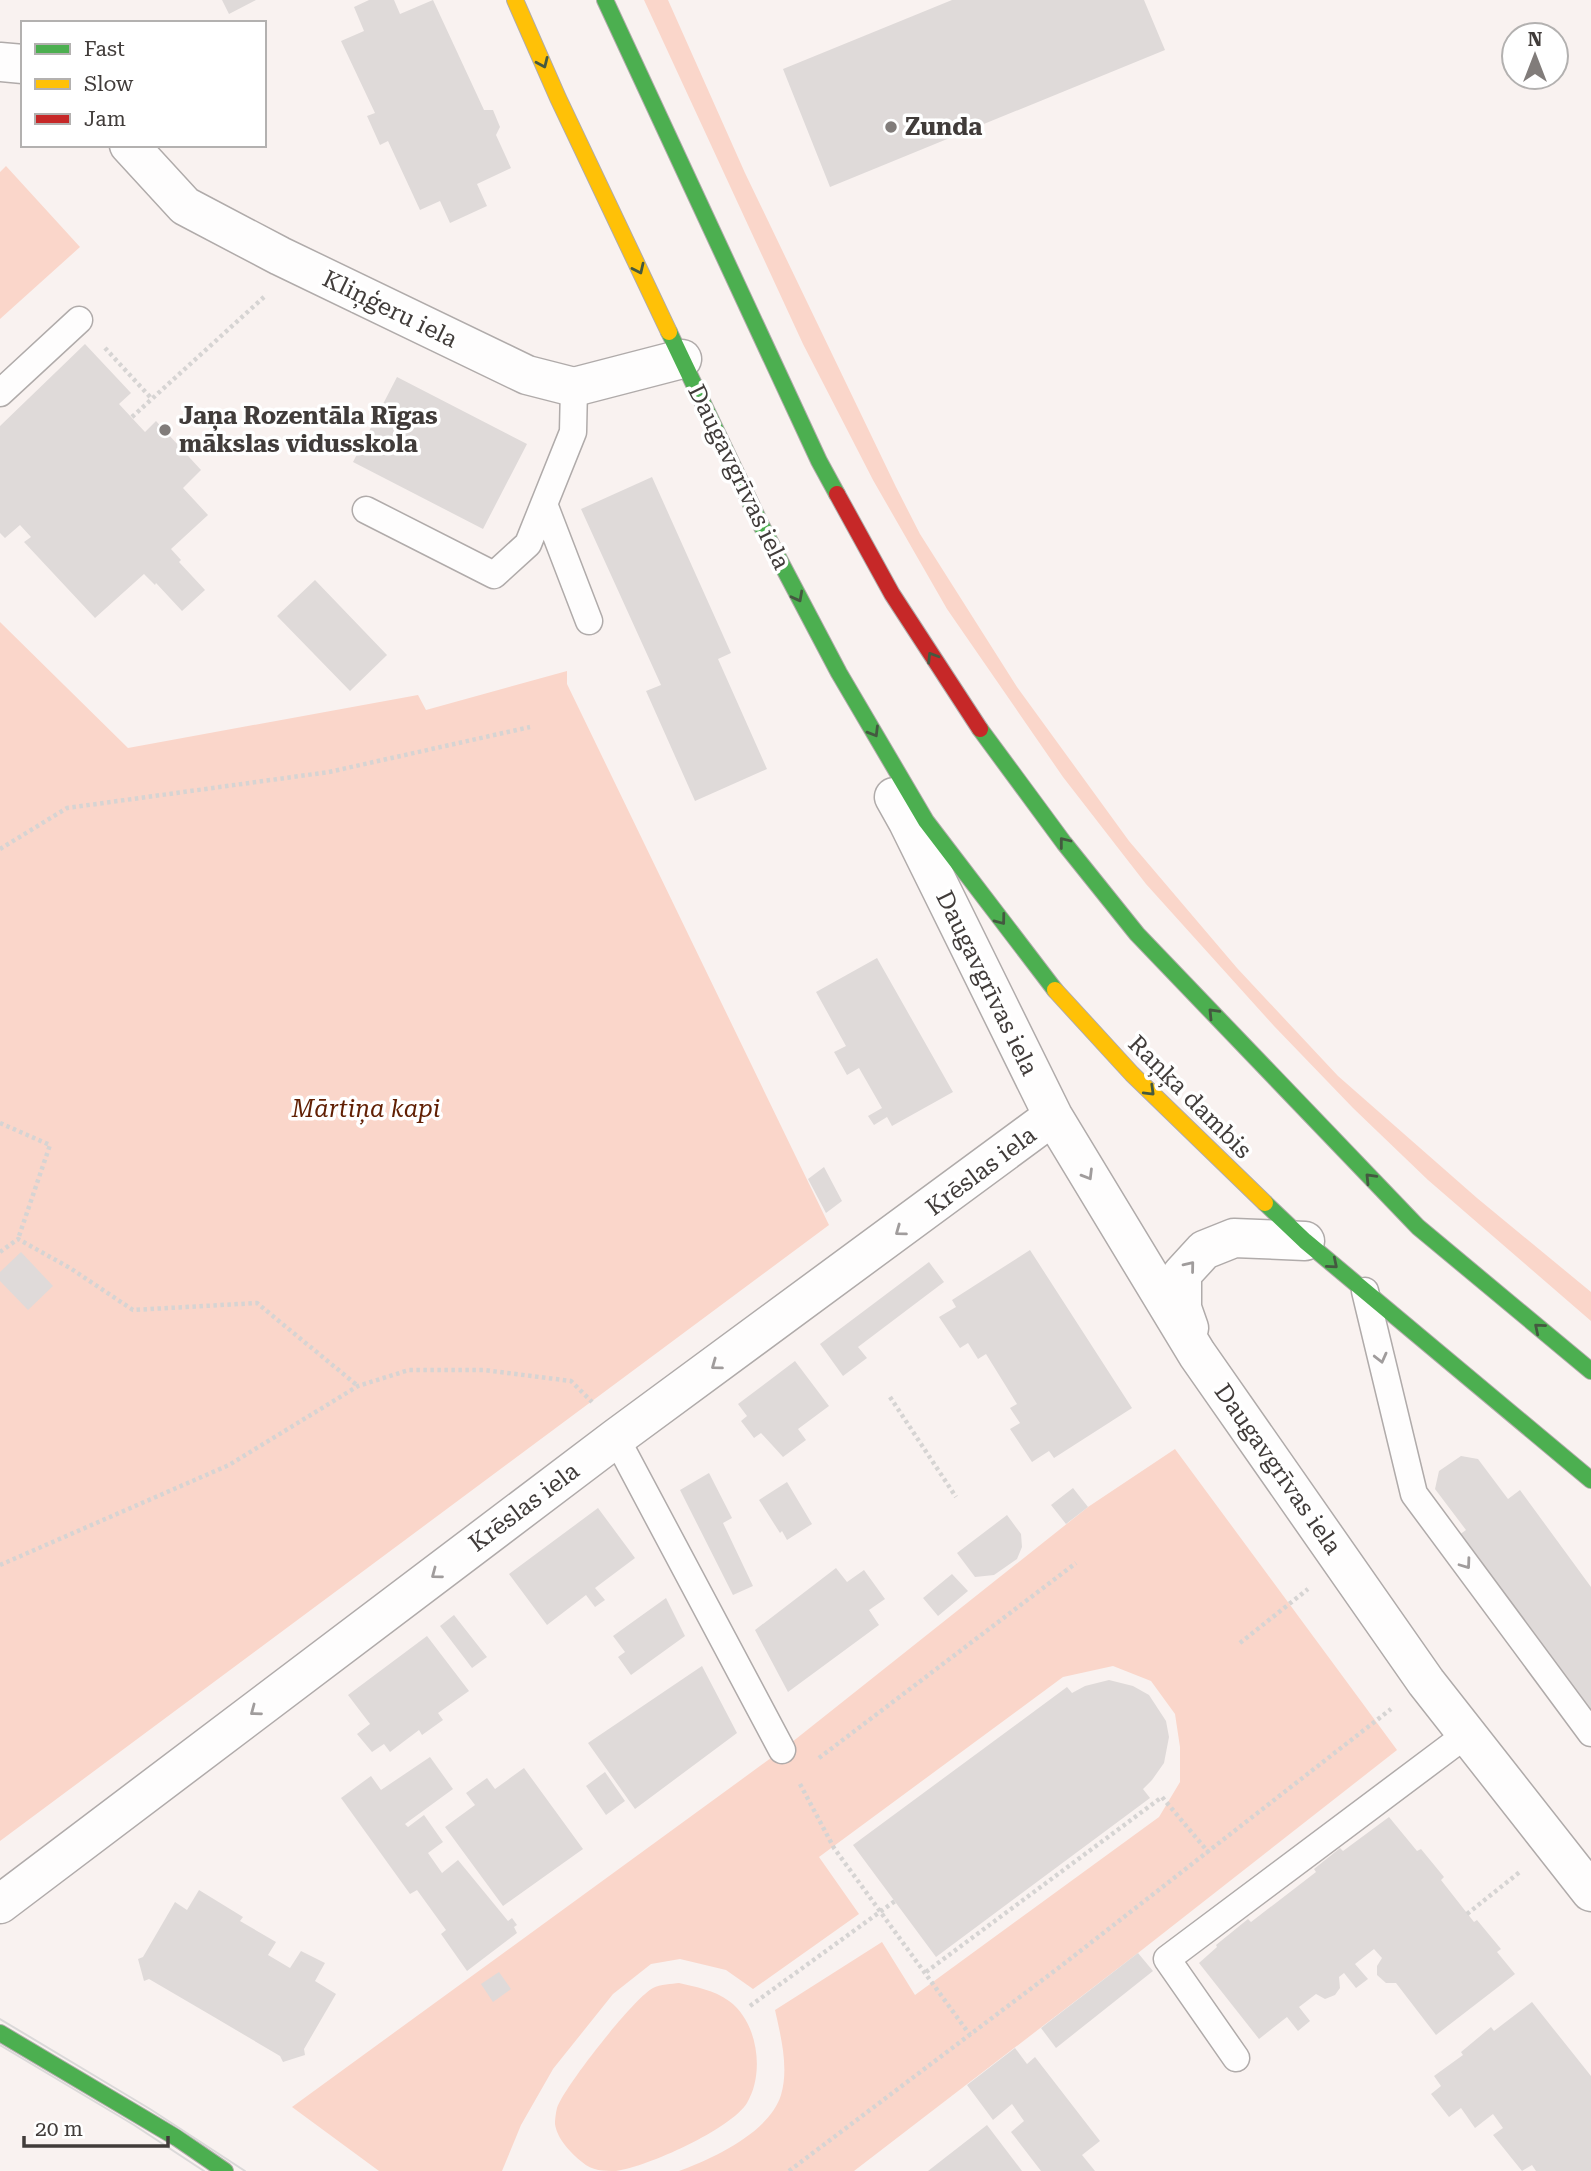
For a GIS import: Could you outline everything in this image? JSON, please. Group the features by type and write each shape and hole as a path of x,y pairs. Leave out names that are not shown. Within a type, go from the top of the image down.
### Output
{"main road":[{"name":"Daugavgrīvas iela","path":"515,0 558,98 761,526 839,673"},
{"path":"605,0 819,461 892,594 964,708 1064,843 1137,934 1418,1227 1591,1371"},
{"name":"Raņķa dambis","path":"839,673 926,821 1049,983 1132,1074 1305,1241 1591,1480"},
{"path":"0,2032 177,2138 225,2171"}],"street":[{"path":"0,62 21,64"},
{"name":"Kliņģeru iela","path":"131,147 185,206 297,264 527,375 573,387 682,359"},
{"name":"Daugavgrīvas iela","path":"839,673 842,708 908,822 1053,1116 1197,1354 1426,1682 1591,1892"},
{"name":"Krēslas iela","path":"0,1904 616,1438 1053,1116"},
{"path":"1197,1354 1182,1308 1182,1275 1204,1250 1234,1238 1305,1241"}],"lane":[{"path":"0,393 79,320"},
{"path":"366,510 494,575 528,544 573,432 573,387"},
{"path":"544,504 589,621"},
{"path":"1365,1291 1415,1494 1591,1733"},
{"path":"616,1438 782,1750"},
{"path":"1236,2058 1167,1959 1467,1734"}],"path":[{"path":"132,417 297,264"},
{"path":"79,320 152,399"},
{"path":"0,849 67,808 329,772 530,727"},
{"path":"0,1123 50,1145 18,1239 0,1252"},
{"path":"18,1239 70,1268 133,1310 257,1303 358,1386"},
{"path":"0,1565 229,1465 358,1386 409,1370 484,1370 571,1381 591,1401 616,1438"},
{"path":"890,1397 956,1497"},
{"path":"1240,1643 1343,1562"},
{"path":"796,1776 1076,1563"},
{"path":"789,2171 1209,1853 1426,1682"},
{"path":"782,1750 834,1848 970,2035"},
{"path":"926,1972 1162,1797 1209,1853"},
{"path":"1467,1914 1525,1868"},
{"path":"750,2006 895,1901"}],"green space":[{"path":"644,0 668,0 745,173 896,487 920,534 1017,687 1129,841 1237,968 1338,1076 1477,1198 1591,1292 1591,1321 1428,1180 1353,1108 1274,1026 1146,884 1063,777 947,609 873,480 803,344"},
{"path":"6,166 80,247 0,319 0,172"},
{"name":"Mārtiņa kapi","path":"0,622 128,748 418,695 426,710 567,671 567,684 829,1225 0,1841"},
{"path":"1175,1449 1397,1750 854,2171 679,2171 738,2142 765,2121 775,2109 781,2095 784,2074 775,2010 882,1942 915,1995 1159,1817 1180,1782 1180,1747 1175,1714 1151,1681 1113,1666 1063,1677 819,1857 859,1914 753,1989 726,1970 680,1959 651,1964 613,1994 553,2069 521,2125 502,2171 379,2171 292,2107 782,1750 1088,1507"},
{"path":"679,1983 717,1994 739,2010 747,2022 756,2049 753,2091 747,2103 724,2124 667,2155 616,2171 590,2167 573,2154 559,2135 555,2124 562,2097 585,2063 644,1995 653,1988"}],"building":[{"path":"222,0 256,0 229,14"},
{"path":"369,0 394,0 400,14 433,0 484,110 493,110 500,127 496,135 511,168 477,184 487,206 450,223 440,201 420,210 388,141 380,145 367,116 375,113 341,41 364,31 354,7"},
{"name":"Zunda","path":"952,0 1144,0 1165,50 830,187 783,69"},
{"path":"85,344 131,393 119,404 145,432 156,421 201,470 183,488 208,515 171,549 181,560 179,562 205,590 182,611 144,574 95,618 24,542 31,537 20,525 5,538 0,533 0,426"},
{"path":"397,377 527,444 483,529 353,462"},
{"path":"652,477 731,653 718,659 767,769 695,801 646,691 661,685 581,509"},
{"path":"315,580 387,655 350,691 277,616"},
{"path":"877,958 953,1092 892,1126 887,1117 874,1125 868,1116 882,1108 859,1068 847,1075 834,1052 846,1046 816,992"},
{"path":"824,1167 842,1201 826,1213 808,1179"},
{"path":"1030,1250 1132,1408 1054,1458 1049,1451 1032,1462 1010,1429 1020,1423 1010,1408 1017,1404 986,1354 978,1359 968,1343 960,1348 939,1317 956,1307 952,1300"},
{"path":"21,1252 53,1286 28,1310 0,1281 0,1272"},
{"path":"929,1262 944,1282 858,1347 867,1358 843,1376 820,1344"},
{"path":"795,1361 829,1406 798,1429 806,1440 783,1457 761,1433 754,1438 741,1421 747,1416 738,1404"},
{"path":"1461,1456 1478,1459 1508,1499 1520,1490 1591,1587 1591,1714 1459,1535 1466,1530 1435,1489 1439,1471"},
{"path":"709,1473 732,1518 723,1523 753,1586 733,1595 680,1490"},
{"path":"787,1482 812,1524 787,1540 759,1500"},
{"path":"1073,1488 1088,1507 1066,1524 1051,1505"},
{"path":"598,1508 635,1558 595,1588 605,1600 595,1607 586,1595 547,1625 509,1574"},
{"path":"1007,1515 1021,1534 1022,1547 1017,1559 994,1575 975,1577 957,1553"},
{"path":"836,1568 847,1582 864,1570 885,1599 869,1610 879,1625 788,1692 755,1630"},
{"path":"952,1574 968,1591 938,1616 923,1598"},
{"path":"666,1598 685,1636 631,1675 618,1657 625,1652 613,1636"},
{"path":"454,1615 487,1657 472,1668 440,1626"},
{"path":"427,1636 469,1691 438,1713 443,1720 422,1735 419,1730 390,1752 384,1744 372,1752 357,1734 370,1724 348,1695"},
{"path":"702,1666 737,1733 635,1809 588,1743"},
{"path":"1109,1680 1133,1686 1149,1695 1166,1721 1169,1737 1164,1763 1143,1789 1150,1798 936,1957 853,1845 1067,1687 1072,1693 1085,1686"},
{"path":"430,1757 453,1789 405,1824 408,1827 424,1815 443,1842 428,1853 442,1873 458,1860 508,1921 512,1918 517,1925 514,1927 517,1933 467,1971 441,1934 446,1930 417,1890 410,1894 341,1798 371,1776 381,1790"},
{"path":"524,1768 583,1849 503,1906 445,1827 475,1805 466,1793 487,1778 495,1789"},
{"path":"605,1772 625,1801 606,1815 586,1786"},
{"path":"1389,1817 1417,1851 1421,1849 1444,1877 1441,1880 1474,1922 1477,1920 1501,1949 1497,1952 1515,1974 1436,2035 1396,1983 1386,1983 1377,1975 1377,1966 1382,1958 1374,1949 1355,1964 1368,1979 1356,1988 1344,1973 1339,1977 1340,1988 1335,1995 1325,1999 1316,1994 1299,2007 1310,2021 1298,2031 1287,2017 1259,2039 1199,1963 1248,1919 1251,1922 1316,1872 1314,1869 1340,1848 1343,1851"},
{"path":"199,1890 243,1917 240,1921 276,1942 268,1955 290,1968 301,1951 325,1963 315,1981 336,1994 304,2049 305,2055 283,2062 280,2056 149,1979 144,1981 138,1959 143,1957 175,1902 187,1910"},
{"path":"1138,1953 1153,1971 1056,2048 1041,2028"},
{"path":"499,1972 511,1989 493,2002 481,1984"},
{"path":"1532,2002 1591,2076 1591,2171 1536,2171 1532,2165 1522,2171 1493,2135 1503,2128 1493,2114 1475,2128 1461,2108 1449,2117 1431,2094 1441,2086 1434,2076 1463,2055 1461,2052 1491,2027 1494,2031"},
{"path":"1015,2048 1027,2064 1035,2057 1100,2141 1082,2155 1095,2171 1041,2171 1011,2132 1024,2121 1012,2104 993,2120 967,2085"},
{"path":"987,2125 1022,2171 928,2171"}],"tram line":[{"path":"0,2019 150,2109 245,2171"},
{"path":"0,2045 134,2125 204,2171"}],"traffic: fast":[{"path":"605,0 819,461 837,494"},
{"path":"669,332 761,525 839,673 926,821 1055,990"},
{"path":"980,729 1064,843 1137,934 1418,1227 1591,1371"},
{"path":"1265,1203 1305,1241 1591,1480"},
{"path":"0,2033 177,2138 225,2171"}],"traffic: slow":[{"path":"515,0 558,98 669,332"},
{"path":"1055,990 1132,1074 1265,1203"}],"traffic: jam":[{"path":"837,494 892,594 980,729"}],"place":[{"name":"Zunda","path":"891,127"},
{"name":"Jaņa Rozentāla Rīgas mākslas vidusskola","path":"165,430"}]}
